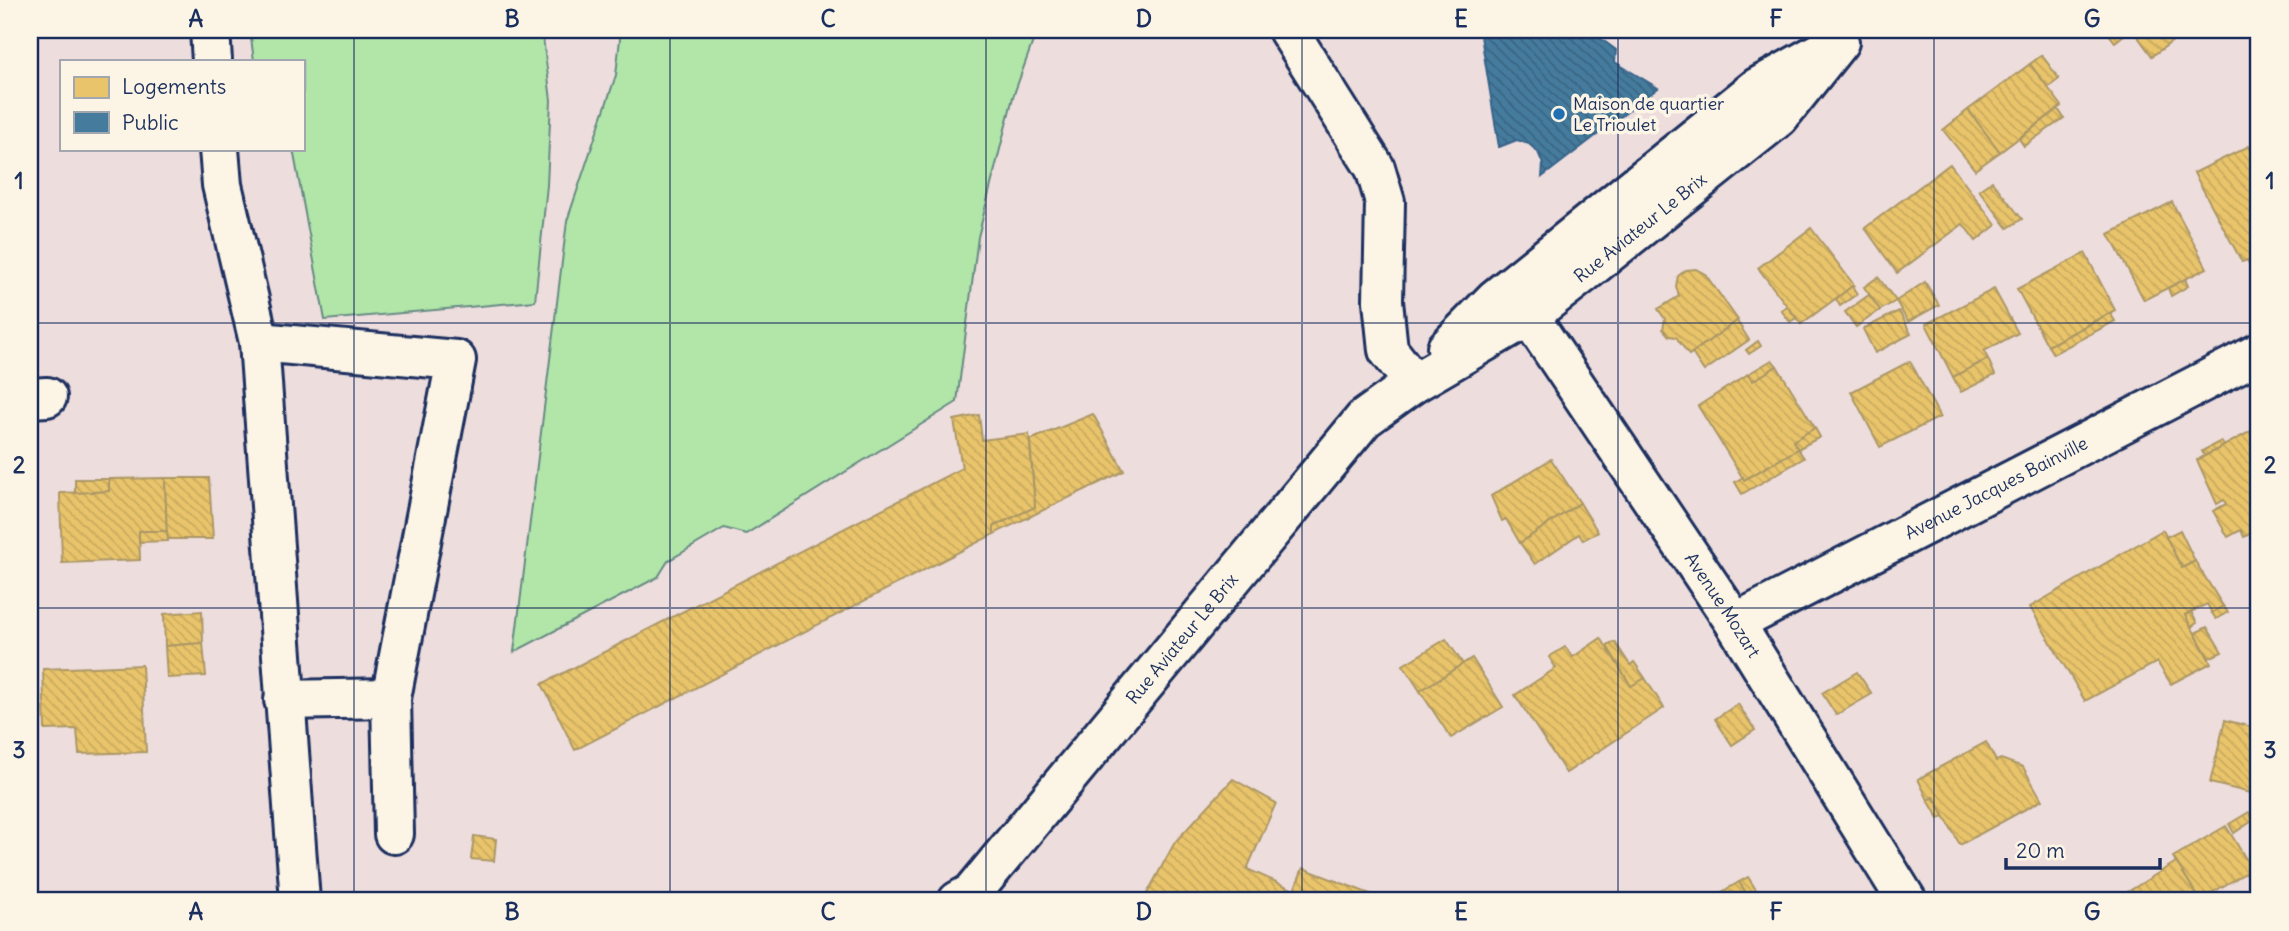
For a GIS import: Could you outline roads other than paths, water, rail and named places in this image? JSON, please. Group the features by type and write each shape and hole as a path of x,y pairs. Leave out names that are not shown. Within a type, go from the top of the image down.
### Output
{"main road":[{"path":"210,30 212,60"},
{"path":"1287,30 1375,168 1385,202 1383,301 1388,350 1414,383"},
{"name":"Rue Aviateur Le Brix","path":"1414,383 1494,299 1758,87 1847,36"},
{"name":"Rue Aviateur Le Brix","path":"966,898 1364,419 1414,383 1529,316 1779,117 1847,36"},
{"path":"219,150 222,185 259,342 300,901"},
{"name":"Avenue Mozart","path":"1529,316 1735,623 1908,901"},
{"path":"259,342 456,360 391,698 394,834"},
{"name":"Avenue Jacques Bainville","path":"1735,623 2259,352"},
{"path":"284,700 391,698"}],"place":[{"name":"Maison de quartier Le Trioulet","path":"1559,114"}]}
